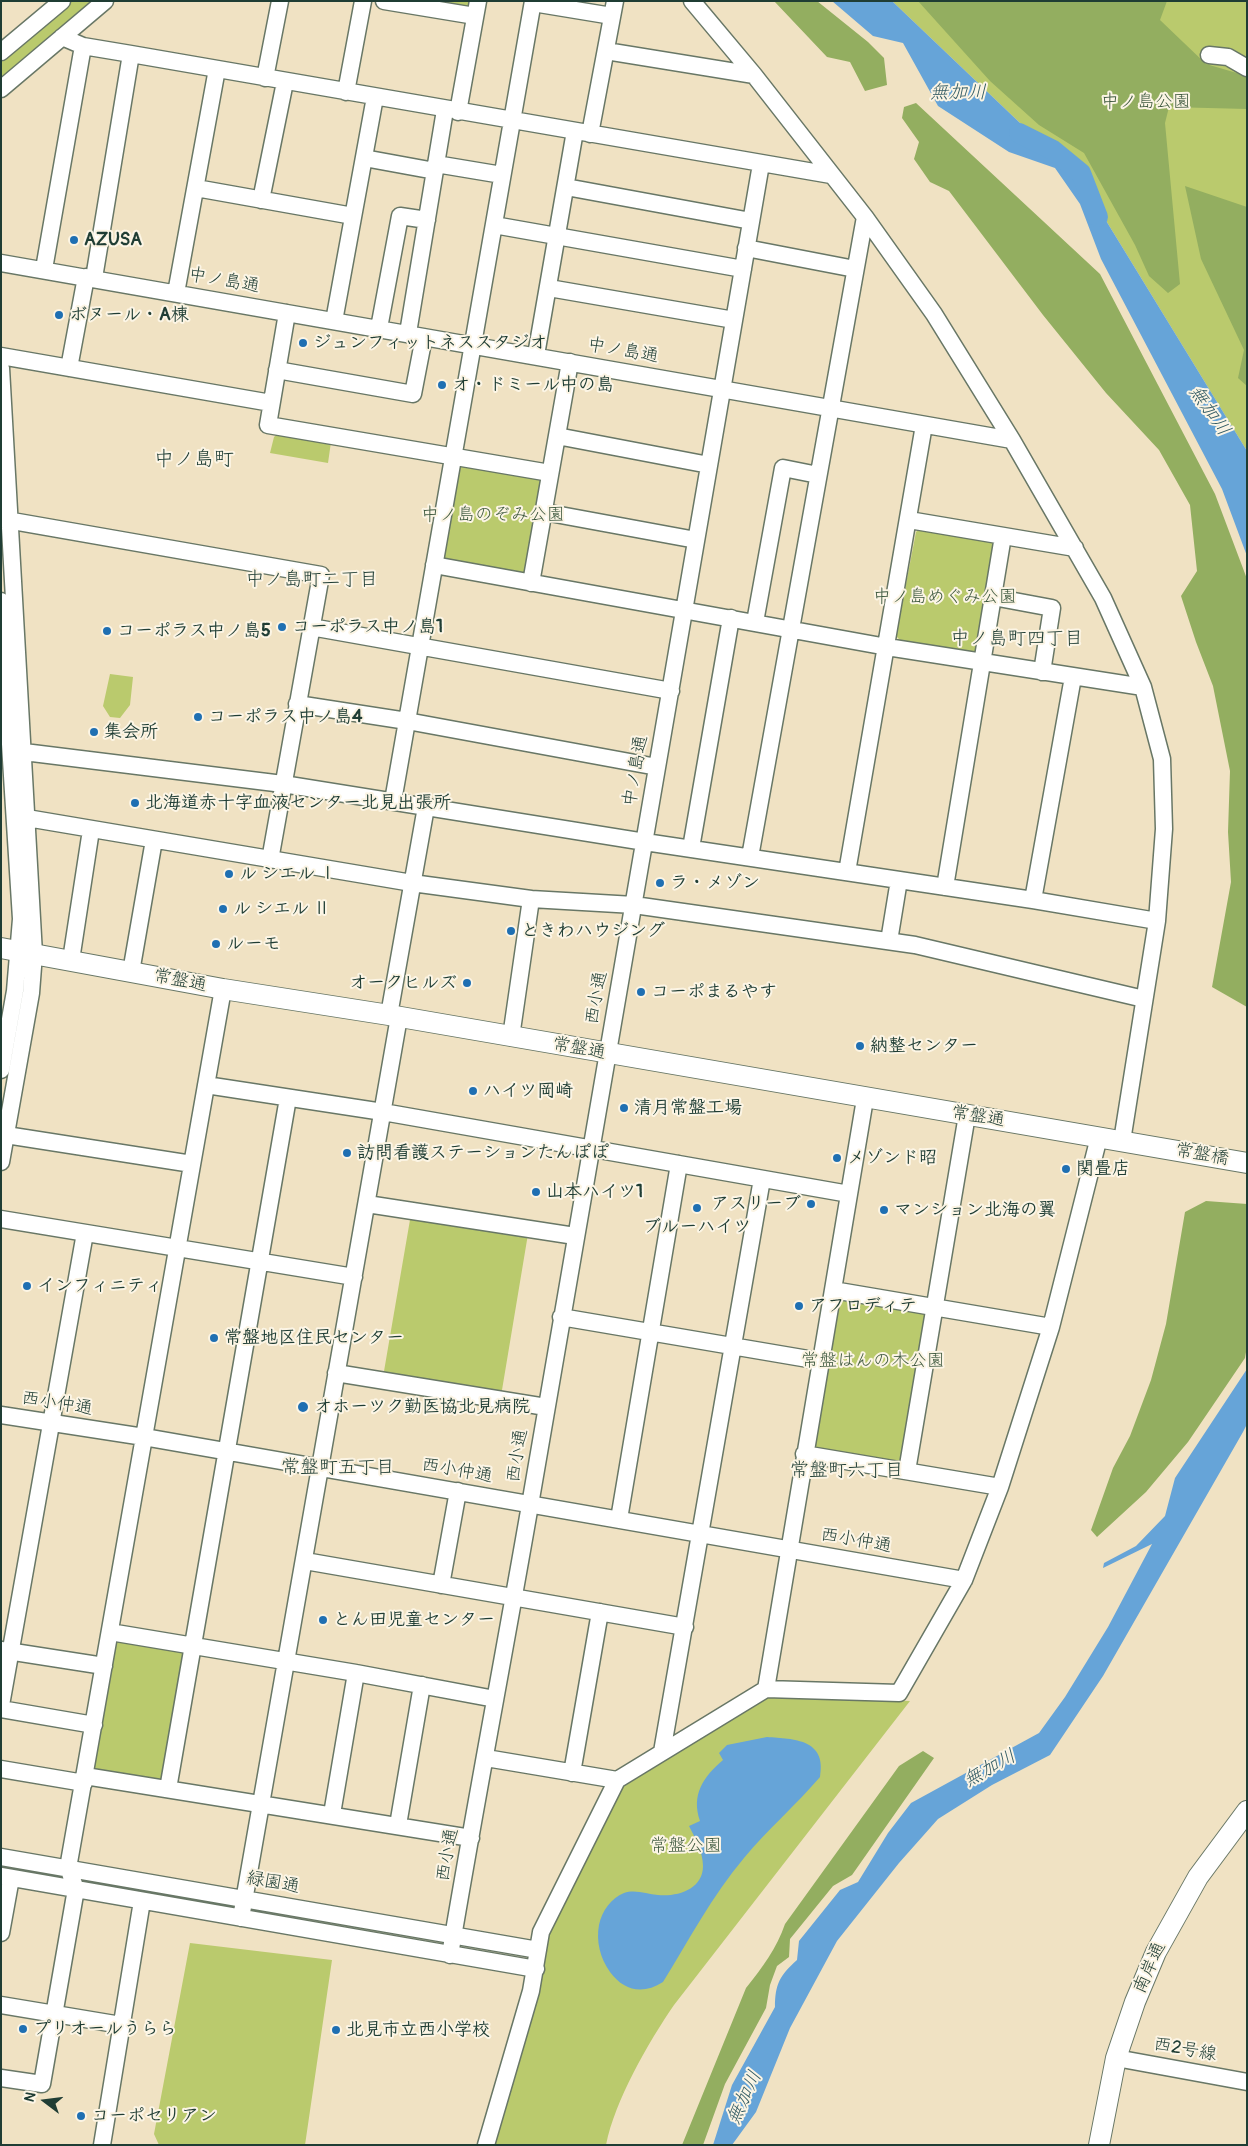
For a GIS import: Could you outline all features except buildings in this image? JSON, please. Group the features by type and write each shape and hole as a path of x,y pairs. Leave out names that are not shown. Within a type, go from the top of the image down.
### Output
{"main road":[{"name":"常盤通","path":"18,951 223,989 394,1016 865,1099 1157,1147"},
{"name":"常盤橋","path":"1157,1147 1247,1163"},
{"name":"南岸通","path":"1099,2145 1116,2058 1135,2002 1156,1952 1198,1877 1247,1810"}],"street":[{"path":"1,52 62,1"},
{"path":"1,89 105,1"},
{"path":"265,78 280,1"},
{"path":"346,92 363,1"},
{"path":"277,370 413,394 416,335 427,220 435,168 477,9 384,1"},
{"path":"692,1 754,75 865,217 934,314 1012,440 1075,548 1103,598 1144,687 1162,759 1164,829 1157,921 1122,1141"},
{"path":"393,801 452,455 533,2 614,9 606,51 566,187 536,355"},
{"path":"62,37 83,46 451,111 831,175"},
{"path":"44,269 83,46"},
{"path":"606,51 754,75"},
{"path":"69,368 90,277 131,54"},
{"path":"1209,55 1228,57 1247,68"},
{"path":"176,293 217,69"},
{"path":"261,200 285,82"},
{"path":"334,321 375,97"},
{"path":"364,158 502,175"},
{"path":"761,164 722,390 1012,440"},
{"path":"566,187 751,221"},
{"path":"196,188 353,216"},
{"path":"379,328 400,216 427,220"},
{"path":"750,857 865,217"},
{"path":"494,225 743,269"},
{"path":"746,248 855,269"},
{"name":"中ノ島通","path":"1,263 536,355 722,390 634,905"},
{"path":"549,288 734,320"},
{"path":"287,313 268,425 550,473"},
{"path":"1,356 271,402"},
{"path":"531,583 570,362"},
{"path":"1,368 6,520 24,752 14,816"},
{"path":"847,872 924,425"},
{"path":"557,436 709,465"},
{"path":"755,622 783,468 818,475"},
{"path":"544,512 696,540"},
{"path":"6,520 321,575 270,860"},
{"path":"909,520 1075,548"},
{"path":"945,887 1004,536"},
{"path":"434,565 887,647 1144,687"},
{"path":"993,597 1052,608 1042,672"},
{"path":"1,601 14,816 18,951 15,991 3,1046 1,1070"},
{"path":"690,848 732,618"},
{"path":"311,627 671,691"},
{"path":"1033,900 1074,677"},
{"path":"297,704 406,721 657,767"},
{"path":"24,752 283,784 645,842 1033,900 1157,921"},
{"path":"241,1918 383,1112 412,883 426,807"},
{"path":"14,816 412,883 531,899 634,905 915,945 1144,998"},
{"path":"70,960 91,830"},
{"path":"131,972 154,840"},
{"path":"889,941 899,880"},
{"path":"511,1037 531,899"},
{"name":"西小通","path":"450,1955 530,1504 574,1236 634,905"},
{"path":"1,1162 31,993 18,951"},
{"path":"1,2078 42,2084 76,1889 68,1868 223,989"},
{"path":"206,1085 383,1112 849,1194"},
{"path":"168,1789 191,1646 288,1098"},
{"path":"766,1689 865,1099"},
{"path":"907,1471 967,1115"},
{"path":"6,1135 192,1164"},
{"path":"486,2145 531,1991 541,1932 617,1780 766,1689 899,1693 964,1580 1000,1487 1052,1327 1099,1137"},
{"path":"619,1519 679,1164"},
{"path":"662,1752 762,1179"},
{"path":"367,1204 574,1236"},
{"path":"1,1219 354,1276"},
{"path":"1,1704 6,1650 52,1424 85,1233"},
{"path":"833,1290 1052,1327"},
{"path":"561,1317 820,1361"},
{"path":"336,1373 546,1407"},
{"name":"西小仲通","path":"1,1415 144,1437 964,1580"},
{"path":"804,1454 1000,1487"},
{"path":"441,1585 458,1491"},
{"path":"304,1561 685,1627"},
{"path":"572,1773 600,1612"},
{"path":"110,1632 495,1699"},
{"path":"6,1650 104,1666"},
{"path":"332,1814 356,1674"},
{"path":"398,1825 422,1685"},
{"path":"1,1709 94,1725"},
{"path":"486,1758 617,1780"},
{"path":"1,1769 168,1789 332,1814 471,1838"},
{"name":"緑園通","path":"1,1857 538,1950"},
{"path":"1,1933 6,1877 450,1955 536,1968"},
{"path":"102,2145 142,1901"},
{"path":"1,2005 121,2025"},
{"name":"西2号線","path":"1116,2058 1247,2082"}],"green space":[{"path":"67,1 99,1 1,81 1,57"},
{"path":"436,1 470,1 469,7"},
{"path":"774,1 817,1 868,42 884,58 887,85 865,91 850,62 827,57"},
{"name":"中ノ島公園","path":"892,1 1247,1 1247,451 1083,183"},
{"path":"918,1 1167,1 1160,20 1206,64 1247,76 1247,109 1169,107 1165,123 1180,284 1168,293 1149,276 1135,245 1084,153 1039,125 990,81"},
{"path":"916,103 1100,274 1215,494 1247,579 1247,1007 1212,987 1231,882 1228,832 1230,771 1213,686 1181,596 1197,571 1190,505 1159,450 1106,393 1043,315 949,191 930,182 914,159 919,142 902,118 904,107"},
{"path":"1185,186 1247,207 1247,386 1238,378 1244,350 1201,259"},
{"path":"279,432 331,442 328,463 270,453 274,437"},
{"name":"中ノ島のぞみ公園","path":"465,462 538,476 542,483 526,571 520,577 446,562 442,554 459,468"},
{"name":"中ノ島めぐみ公園","path":"921,527 993,540 997,543 978,651 974,654 901,641 896,636 916,532"},
{"path":"110,674 133,677 130,705 120,718 110,717 103,706"},
{"path":"1206,1201 1247,1204 1247,1346 1245,1358 1188,1442 1146,1492 1097,1537 1091,1530 1113,1468 1130,1436 1151,1380 1166,1324 1185,1212"},
{"path":"411,1214 528,1234 501,1396 383,1377"},
{"name":"常盤はんの木公園","path":"837,1296 930,1313 901,1465 809,1451"},
{"path":"114,1641 184,1653 162,1781 91,1769"},
{"name":"常盤公園","path":"768,1697 910,1701 674,2005 634,2072 617,2109 606,2145 491,2145 533,2000 539,1994 545,1932 617,1788"},
{"path":"923,1751 934,1758 852,1875 833,1886 790,1939 789,1957 777,1966 770,1985 766,2008 725,2084 703,2145 682,2145 746,1988 773,1950 785,1924 899,1766"},
{"path":"190,1943 332,1960 305,2145 159,2145 154,2134"}],"water":[{"name":"無加川","path":"832,1 892,1 1083,183 1247,451 1247,556 1222,489 1101,259 1080,204 1055,168 1009,152 938,106 903,43 873,36"},
{"name":"無加川","path":"1247,1369 1247,1424 1243,1432 1103,1676 1050,1755 992,1785 938,1819 899,1863 837,1941 790,2028 756,2112 732,2145 713,2145 732,2085 775,2007 777,1986 780,1980 786,1970 797,1960 799,1941 840,1890 858,1882 888,1833 911,1803 1039,1733 1065,1697 1108,1627 1152,1544 1103,1568 1104,1563 1136,1546 1165,1516 1175,1478"},
{"path":"767,1737 797,1741 813,1748 821,1764 820,1777 753,1847 732,1873 711,1903 663,1982 641,1990 621,1983 610,1972 600,1949 598,1931 600,1920 605,1910 615,1898 624,1893 637,1892 673,1895 688,1890 699,1881 702,1874 703,1861 689,1826 700,1821 697,1803 701,1787 710,1773 723,1760 719,1753 727,1745"}],"waterway":[{"name":"無加川","path":"1019,133 1053,150 1081,173 1098,217"}],"place":[{"name":"AZUSA","path":"74,240"},
{"name":"ボヌール・A棟","path":"59,315"},
{"name":"ジュンフィットネススタジオ","path":"303,343"},
{"name":"オ・ドミール中の島","path":"442,385"},
{"name":"コーポラス中ノ島1","path":"282,627"},
{"name":"コーポラス中ノ島5","path":"107,631"},
{"name":"コーポラス中ノ島4","path":"198,717"},
{"name":"集会所","path":"94,732"},
{"name":"北海道赤十字血液センター北見出張所","path":"135,803"},
{"name":"ル シエル Ⅰ","path":"229,874"},
{"name":"ラ・メゾン","path":"660,883"},
{"name":"ル シエル Ⅱ","path":"223,909"},
{"name":"ときわハウジング","path":"511,931"},
{"name":"ルーモ","path":"216,944"},
{"name":"オークヒルズ","path":"467,983"},
{"name":"コーポまるやす","path":"641,992"},
{"name":"納整センター","path":"860,1046"},
{"name":"ハイツ岡崎","path":"473,1091"},
{"name":"清月常盤工場","path":"624,1108"},
{"name":"訪問看護ステーションたんぽぽ","path":"347,1153"},
{"name":"メゾンド昭","path":"837,1158"},
{"name":"関畳店","path":"1066,1169"},
{"name":"山本ハイツ1","path":"536,1192"},
{"name":"アスリーブ","path":"811,1204"},
{"name":"ブルーハイツ","path":"697,1208"},
{"name":"マンション北海の翼","path":"884,1210"},
{"name":"インフィニティ","path":"27,1286"},
{"name":"アフロディテ","path":"799,1306"},
{"name":"常盤地区住民センター","path":"214,1338"},
{"name":"オホーツク勤医協北見病院","path":"303,1407"},
{"name":"とん田児童センター","path":"323,1620"},
{"name":"プリオールうらら","path":"23,2029"},
{"name":"北見市立西小学校","path":"336,2030"},
{"name":"コーポセリアン","path":"81,2116"}],"district":[{"name":"中ノ島町","path":"194,460"},
{"name":"中ノ島町二丁目","path":"312,580"},
{"name":"中ノ島町四丁目","path":"1017,639"},
{"name":"常盤町五丁目","path":"338,1468"},
{"name":"常盤町六丁目","path":"847,1471"}]}
